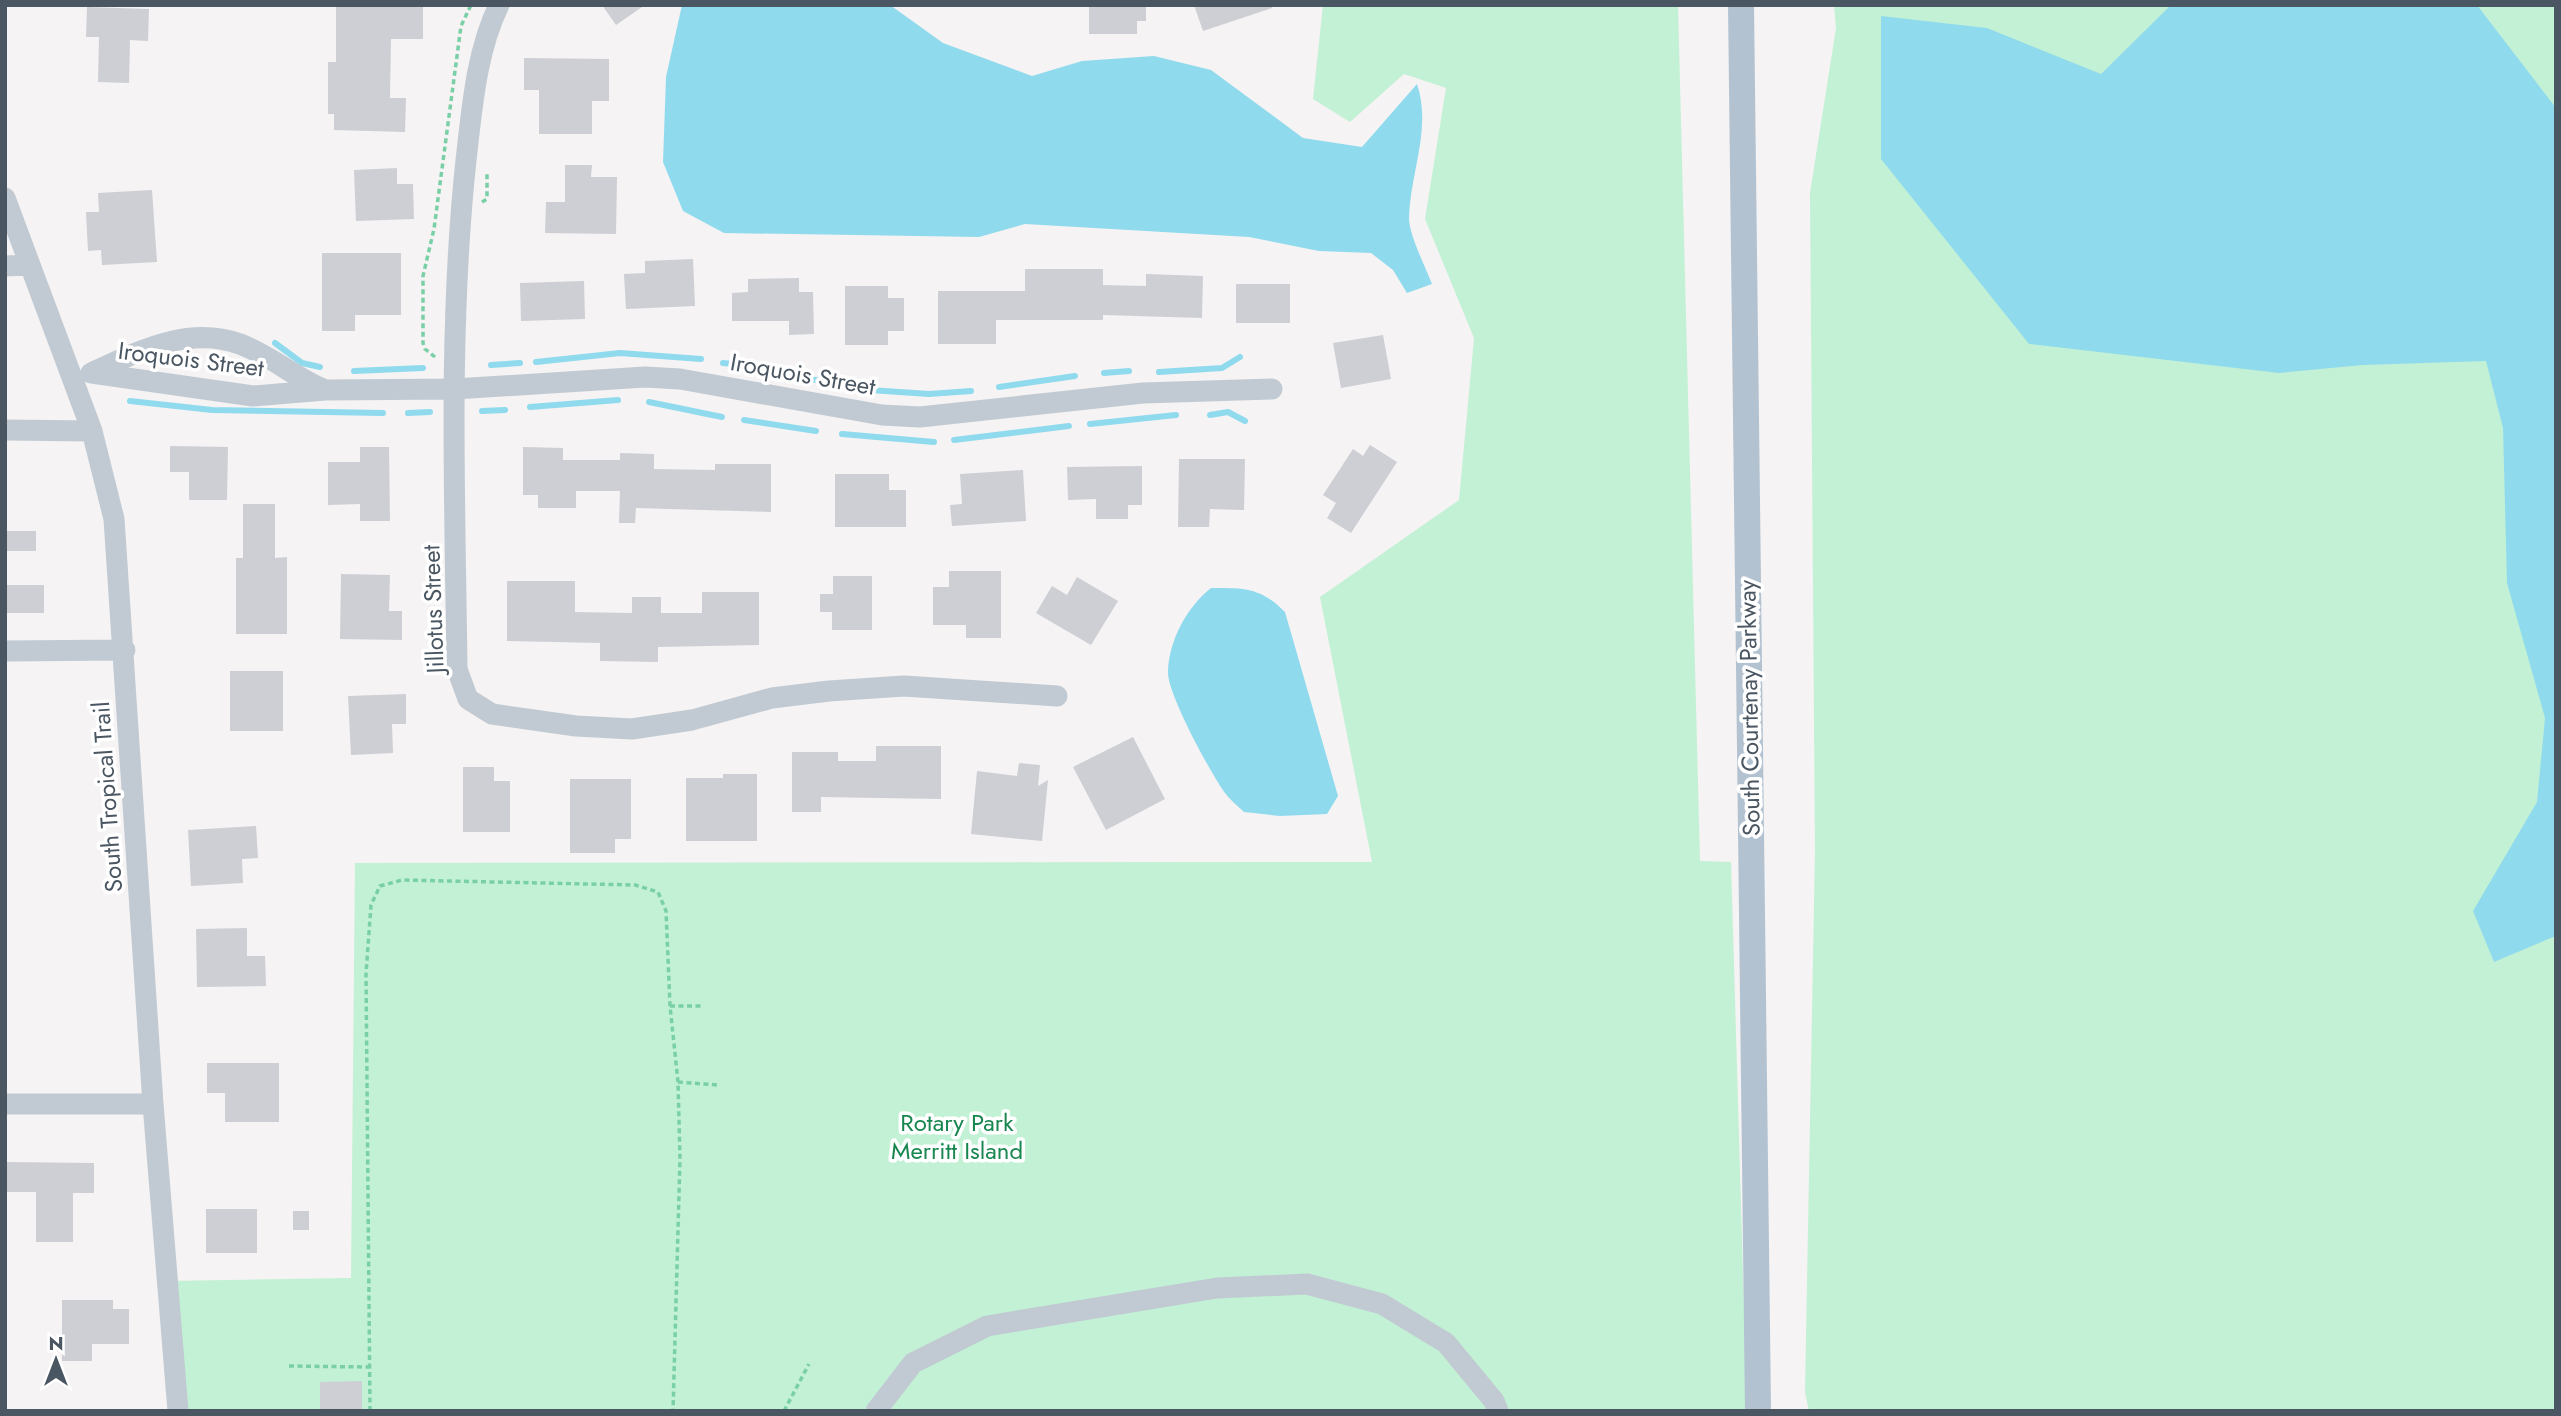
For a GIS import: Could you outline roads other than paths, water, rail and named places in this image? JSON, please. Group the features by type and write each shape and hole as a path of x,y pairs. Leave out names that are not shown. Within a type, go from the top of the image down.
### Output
{"main road":[{"name":"South Courtenay Parkway","path":"1741,5 1758,1411"}],"street":[{"name":"Jillotus Street","path":"499,5 474,87 460,220 455,368 457,669 468,699 492,714 576,726 632,729 692,720 772,698 829,691 904,686 1057,696"},
{"name":"South Tropical Trail","path":"5,198 30,265 82,375 92,430 114,519 125,650 153,1104 178,1411"},
{"path":"5,266 30,265"},
{"name":"Iroquois Street","path":"82,375 140,349 174,339 213,338 240,345 298,379 325,390"},
{"name":"Iroquois Street","path":"82,375 253,397 325,390 455,389 632,377 668,378 882,415 920,417 1143,393 1272,389"},
{"path":"5,430 92,430"},
{"path":"5,651 125,650"},
{"path":"5,1104 153,1104"},
{"path":"876,1411 914,1363 988,1326 1217,1288 1307,1284 1382,1304 1446,1343 1494,1401 1498,1411"}],"water":[{"path":"682,5 890,5 943,43 1032,76 1082,61 1154,56 1211,70 1303,138 1362,147 1417,84 1422,118 1409,218 1415,242 1432,284 1407,293 1393,270 1371,253 1319,251 1249,237 1025,224 979,237 724,233 683,211 663,162 666,77"},
{"path":"2171,5 2477,5 2556,108 2556,939 2553,937 2494,962 2473,911 2537,802 2545,718 2507,583 2503,428 2486,361 2363,365 2279,373 2029,344 1881,159 1881,16 1987,28 2101,74"},
{"path":"1211,588 1233,588 1259,593 1285,612 1338,796 1327,814 1280,816 1244,812 1225,793 1191,733 1170,682 1169,660 1176,636 1187,614"}],"waterway":[{"path":"275,343 302,363 320,367"},
{"path":"536,362 620,353 701,359"},
{"path":"1159,372 1222,368 1240,357"},
{"path":"491,365 520,363"},
{"path":"723,363 733,364"},
{"path":"354,371 423,368"},
{"path":"756,368 845,386"},
{"path":"1104,373 1129,371"},
{"path":"999,387 1075,376"},
{"path":"870,390 929,394 971,391"},
{"path":"530,407 618,400"},
{"path":"130,401 212,410 383,413"},
{"path":"649,402 722,417"},
{"path":"482,411 505,410"},
{"path":"408,413 430,412"},
{"path":"1210,415 1228,412 1245,421"},
{"path":"1090,424 1176,415"},
{"path":"744,420 816,431"},
{"path":"954,440 1069,426"},
{"path":"842,434 934,442"}],"park label":[{"name":"Rotary Park Merritt Island","path":"957,1136"}]}
